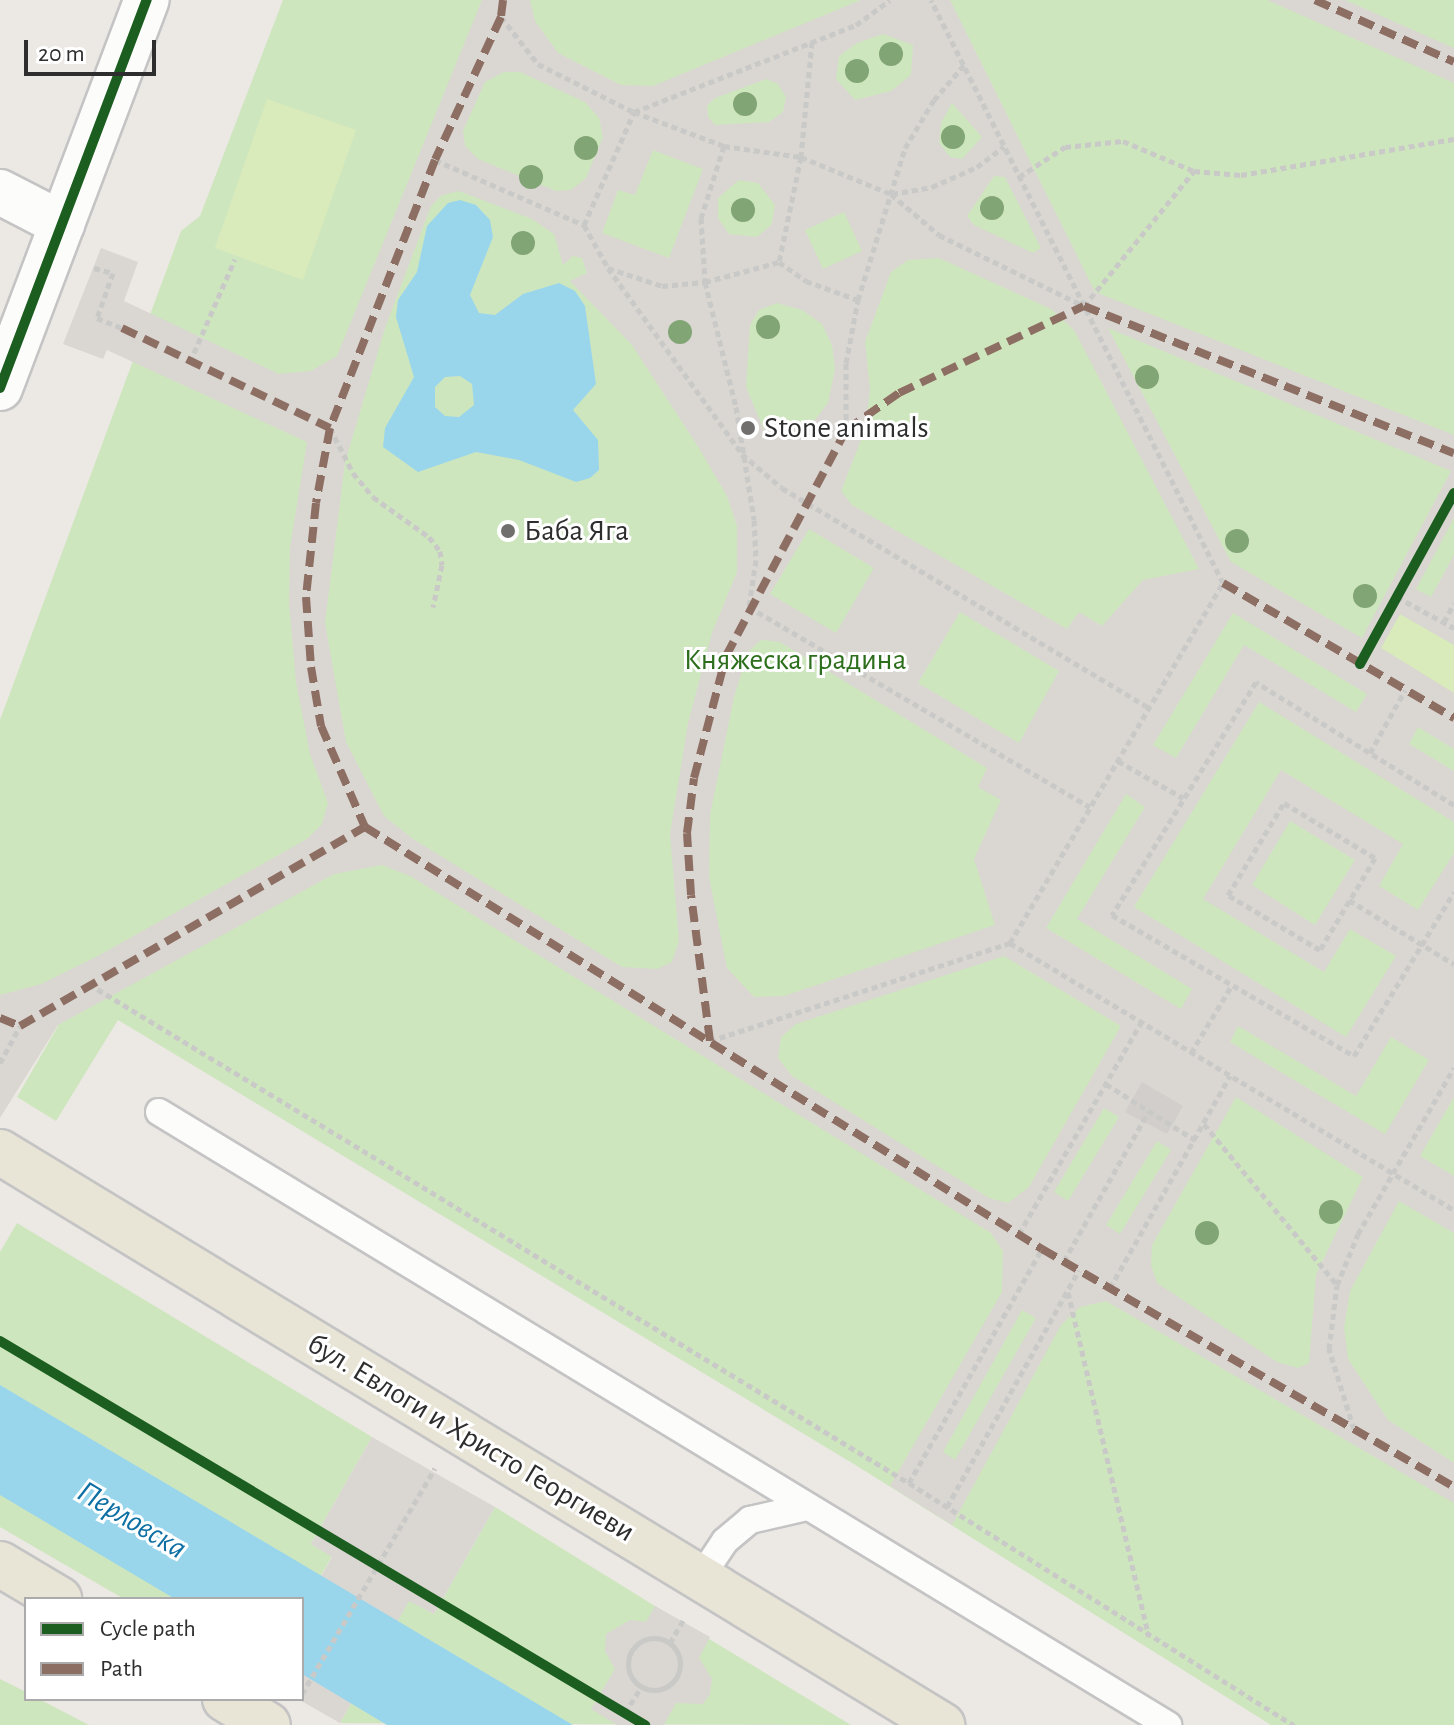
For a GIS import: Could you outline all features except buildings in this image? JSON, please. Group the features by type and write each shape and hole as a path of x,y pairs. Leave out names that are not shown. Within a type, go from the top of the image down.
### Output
{"main road":[{"name":"бул. Евлоги и Христо Георгиеви","path":"0,1152 458,1430 694,1596 942,1725"},
{"path":"0,1564 56,1597"},
{"path":"228,1701 268,1725"}],"street":[{"path":"0,388 147,0"},
{"path":"0,192 62,224"}],"lane":[{"path":"159,1112 1168,1725"},
{"path":"694,1596 725,1541 750,1520 807,1507"}],"path":[{"path":"584,225 634,112 856,25 890,0"},
{"path":"710,1041 1010,943 1223,583 931,0"},
{"path":"501,17 538,64 634,112 724,146 801,157 891,194 939,235 1084,306"},
{"path":"779,262 801,157 812,42"},
{"path":"846,430 846,363 858,300 905,148 934,100 964,65"},
{"path":"1019,177 1065,147 1123,141 1194,171 1241,175 1454,139"},
{"path":"724,146 701,218 705,282 736,407 755,533 749,607 1090,807"},
{"path":"891,194 932,187 977,167 1004,147"},
{"path":"435,160 584,225 608,268 742,454 804,504 1149,708"},
{"path":"1084,306 1194,171"},
{"path":"190,362 235,259"},
{"path":"608,268 662,286 705,282 779,262"},
{"path":"779,262 806,281 858,300"},
{"path":"94,268 113,273 97,318 122,328"},
{"path":"330,428 353,473 373,497 429,537 440,551 442,565 433,607"},
{"path":"1360,664 1454,493"},
{"path":"1397,597 1454,628"},
{"path":"1444,622 1454,603"},
{"path":"1454,805 1256,682 1112,915 1354,1056 1454,892"},
{"path":"1370,753 1405,690"},
{"path":"1118,760 1183,798"},
{"path":"1284,803 1375,858 1349,900 1320,950 1228,895 1284,803"},
{"path":"1349,900 1454,964"},
{"path":"1010,943 1454,1210"},
{"path":"89,984 909,1483 1149,1637 1294,1725"},
{"path":"1191,1053 1232,985"},
{"path":"1019,1234 1141,1023"},
{"path":"0,1063 20,1026"},
{"path":"1354,1429 1329,1349 1337,1285 1358,1234 1454,1068"},
{"path":"1110,1288 1230,1076"},
{"path":"1106,1084 1195,1140"},
{"path":"1064,1261 1149,1111"},
{"path":"1204,1124 1337,1285"},
{"path":"909,1483 1042,1249"},
{"path":"947,1507 1079,1270"},
{"path":"1068,1292 1149,1637"},
{"path":"304,1691 458,1430"},
{"path":"366,1558 390,1572"},
{"path":"670,1643 694,1596"},
{"path":"646,1639 670,1643 680,1658 678,1676 665,1688 641,1687 629,1673 633,1649 646,1639"},
{"path":"612,1705 630,1716 641,1687"}],"green space":[{"name":"Княжеска градина","path":"283,0 1454,0 1454,1725 1271,1725 857,1466 118,1020 56,1121 17,1097 58,1026 0,995 0,720 181,231 200,216"},
{"path":"267,99 356,130 303,280 215,248"},
{"path":"1400,614 1454,645 1454,693 1380,649"},
{"path":"17,1223 372,1437 311,1544 332,1556 304,1606 304,1597 121,1597 0,1527 0,1252"},
{"path":"495,1507 851,1725 340,1723 409,1600 434,1614"},
{"path":"0,1679 24,1691 24,1701 43,1701 89,1725 0,1725"}],"shaded area":[{"path":"482,0 530,0 535,21 558,53 621,85 653,86 861,0 950,0 1095,292 1454,435 1454,518 1416,589 1431,597 1454,555 1454,645 1400,614 1381,648 1454,693 1454,749 1418,727 1409,744 1454,771 1454,822 1259,702 1134,907 1346,1037 1396,956 1350,929 1324,972 1203,899 1281,770 1403,844 1379,886 1418,910 1454,853 1454,1097 1420,1156 1454,1176 1454,1233 1399,1201 1350,1291 1344,1328 1348,1359 1388,1420 1454,1463 1454,1503 1106,1301 1080,1307 1061,1325 952,1525 890,1486 1002,1292 1003,1251 991,1233 410,876 382,865 334,874 58,1025 0,1118 0,995 41,984 96,957 307,839 322,824 328,803 310,754 296,682 289,603 290,548 307,442 107,350 103,359 63,344 101,248 138,262 124,301 279,374 311,371 337,356","holes":["883,34 913,45 911,75 891,91 855,100 836,79 839,56 857,43","504,72 520,72 585,102 599,118 603,137 586,178 571,190 556,191 478,159 465,146 463,131 485,82","766,79 778,84 786,97 783,112 769,122 715,125 708,117 707,106 715,98","952,103 982,137 962,159 950,157 939,143 941,123","653,150 703,169 669,258 602,233 618,190 635,195","994,176 1005,177 1041,248 1033,253 974,225 967,216","739,180 758,183 775,205 772,224 757,237 729,234 718,218 718,198","459,191 532,219 554,234 563,265 573,256 582,258 587,273 570,281 632,345 727,496 737,526 737,572 712,633 688,723 670,834 679,941 672,962 657,969 622,967 413,839 384,816 346,742 325,623 345,462 385,328 431,206 442,195","844,212 862,251 823,269 805,230","939,258 1051,309 1074,330 1199,569 1143,580 1102,626 1079,612 1067,629 852,505 841,491 865,430 870,390 865,342 891,272 908,260","777,303 802,310 822,324 832,345 835,369 828,403 814,421 779,434 763,428 746,387 750,325 759,310","1108,328 1451,471 1362,638 1231,562","809,529 874,568 836,633 770,594","960,612 1059,671 1019,743 918,683","1233,613 1367,694 1356,712 1244,645 1176,758 1153,745","761,640 780,642 987,768 978,787 1001,800 974,859 995,925 784,996 754,997 727,968 709,877 710,815 734,697 748,652","1126,794 1145,807 1077,919 1192,989 1181,1009 1046,928","1290,821 1355,860 1315,925 1252,885","1004,956 1121,1026 1029,1187 1008,1203 989,1198 792,1076 778,1058 781,1037 796,1024","1238,1026 1356,1096 1391,1037 1429,1060 1385,1134 1230,1042","1236,1097 1363,1177 1316,1275 1309,1363 1298,1368 1277,1362 1157,1283 1151,1265 1152,1245","1104,1108 1119,1117 1068,1201 1054,1192","1157,1141 1171,1150 1120,1234 1106,1225","1022,1310 1036,1318 955,1460 943,1452"]},
{"path":"1267,0 1345,0 1454,48 1454,83"},
{"path":"372,1437 495,1507 434,1614 409,1601 340,1723 302,1701 304,1701 304,1606 332,1557 311,1544"},
{"path":"655,1606 710,1637 699,1658 712,1679 710,1694 703,1704 676,1703 664,1725 617,1725 591,1709 615,1669 605,1651 606,1634 630,1620 646,1622"}],"water":[{"path":"460,200 476,205 490,220 493,237 470,295 479,313 495,315 523,294 559,283 575,291 585,306 596,384 573,410 598,440 599,470 590,478 576,482 519,460 476,452 418,472 383,447 385,428 414,377 396,317 398,300 417,272 427,226 448,203","holes":["460,376 472,384 474,405 459,417 445,416 435,407 435,387 445,377"]},
{"name":"Перловска","path":"0,1385 573,1725 387,1725 304,1675 304,1597 172,1597 0,1495"}],"marked path":[{"path":"503,0 501,17 435,160 330,428 316,503 306,597 311,667 321,726 365,827 1042,1249 1454,1487"},
{"path":"1315,0 1454,62"},
{"path":"710,1041 691,895 687,833 694,778 726,656 846,430 899,393 1084,306 1454,453"},
{"path":"122,328 330,428"},
{"path":"1223,583 1454,718"},
{"path":"0,1018 20,1026 365,827"}],"cycle path":[{"path":"0,388 147,0"},
{"path":"1360,664 1454,493"},
{"path":"0,1341 645,1725"}],"place":[{"name":"Stone animals","path":"748,428"},
{"name":"Баба Яга","path":"508,531"}]}
